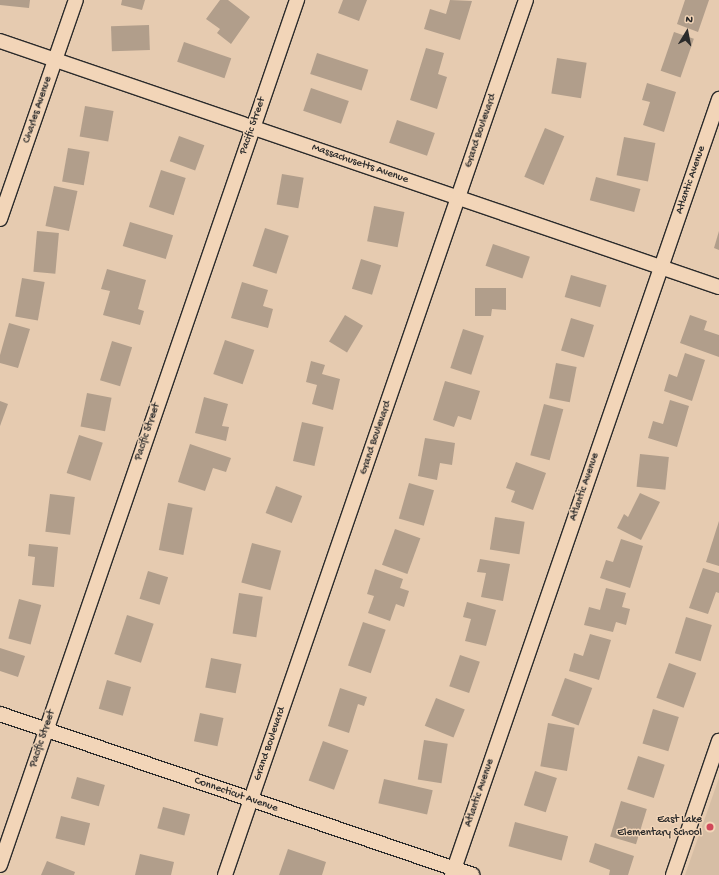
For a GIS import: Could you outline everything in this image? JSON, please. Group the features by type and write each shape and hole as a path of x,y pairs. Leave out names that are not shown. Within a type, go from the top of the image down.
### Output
{"street":[{"name":"Charles Avenue","path":"0,219 76,0"},
{"name":"Pacific Street","path":"0,865 297,0"},
{"name":"Grand Boulevard","path":"225,875 526,0"},
{"name":"Massachusetts Avenue","path":"0,41 719,287"},
{"name":"Atlantic Avenue","path":"453,872 719,99"},
{"name":"Connecticut Avenue","path":"0,714 251,800 453,872 472,875"},
{"path":"673,875 719,741"}],"shaded area":[{"name":"East Lake Elementary School","path":"719,778 719,875 685,875"}],"building":[{"path":"0,0 30,0 29,8 0,5"},
{"path":"122,0 145,0 142,10 121,5"},
{"path":"220,0 228,0 250,17 231,44 217,33 220,29 206,19"},
{"path":"343,0 367,0 359,21 338,13"},
{"path":"450,0 472,1 460,40 424,29 430,9 446,14"},
{"path":"685,0 709,0 698,32 677,24"},
{"path":"149,25 150,50 112,51 111,26"},
{"path":"674,32 694,39 681,78 661,71"},
{"path":"184,42 231,58 224,78 177,62"},
{"path":"426,48 444,53 438,74 447,77 437,109 410,100"},
{"path":"317,53 368,70 362,91 310,74"},
{"path":"557,58 587,63 581,98 551,94"},
{"path":"647,83 676,92 664,132 643,125 650,102 642,100"},
{"path":"311,88 349,101 341,124 303,111"},
{"path":"85,106 114,111 108,142 80,137"},
{"path":"397,120 435,133 427,156 389,143"},
{"path":"545,128 564,136 544,185 524,177"},
{"path":"179,136 204,145 195,171 170,161"},
{"path":"624,137 655,143 648,181 617,175"},
{"path":"68,148 90,152 84,185 62,181"},
{"path":"161,170 186,178 174,215 149,207"},
{"path":"282,174 304,178 298,208 277,205"},
{"path":"596,177 640,189 634,212 590,200"},
{"path":"54,186 77,191 69,231 45,226"},
{"path":"374,206 404,212 398,247 367,241"},
{"path":"130,222 173,235 166,259 123,246"},
{"path":"265,228 289,236 276,274 253,266"},
{"path":"37,231 59,233 55,274 33,272"},
{"path":"719,231 719,250 714,248"},
{"path":"493,244 530,257 522,278 486,266"},
{"path":"361,259 381,265 372,295 352,289"},
{"path":"107,269 146,280 138,309 144,311 140,325 103,315 110,291 101,289"},
{"path":"571,275 607,285 600,307 565,297"},
{"path":"22,278 45,282 38,320 15,316"},
{"path":"242,282 268,290 263,306 273,309 268,328 231,318"},
{"path":"475,288 506,288 506,310 492,309 491,316 475,316"},
{"path":"345,315 363,326 347,352 329,342"},
{"path":"690,315 707,321 704,330 719,335 719,357 680,343"},
{"path":"571,318 594,325 584,358 561,351"},
{"path":"9,323 30,329 18,368 0,363 0,355"},
{"path":"463,329 484,336 471,375 450,368"},
{"path":"225,340 254,350 243,384 213,374"},
{"path":"112,341 132,347 120,386 100,380"},
{"path":"685,353 705,360 692,401 664,391 669,374 677,377"},
{"path":"311,361 325,365 322,374 340,379 333,410 312,404 317,385 306,382"},
{"path":"556,363 577,367 570,402 549,398"},
{"path":"445,381 480,391 471,420 458,416 454,427 433,420"},
{"path":"87,393 112,398 105,431 81,426"},
{"path":"204,397 228,404 222,426 229,427 226,441 195,433"},
{"path":"670,400 689,406 677,447 648,438 653,421 663,424"},
{"path":"0,401 8,404 0,426"},
{"path":"544,404 563,409 550,460 530,455"},
{"path":"302,422 323,427 314,466 293,461"},
{"path":"79,435 103,443 90,481 67,473"},
{"path":"425,438 455,443 452,465 440,463 437,480 418,476"},
{"path":"190,444 231,458 226,472 213,468 205,491 178,482"},
{"path":"640,454 669,457 665,490 637,487"},
{"path":"516,462 546,473 533,510 511,502 515,491 506,488"},
{"path":"409,483 434,490 424,526 399,519"},
{"path":"276,486 302,496 292,523 266,513"},
{"path":"640,493 660,502 641,540 617,528 624,514 628,517"},
{"path":"50,494 75,497 70,535 45,532"},
{"path":"168,503 193,508 183,555 159,550"},
{"path":"495,517 525,522 519,554 490,550"},
{"path":"719,521 719,566 706,562"},
{"path":"395,529 420,538 407,574 382,565"},
{"path":"621,539 643,546 630,588 600,578 606,560 613,562"},
{"path":"252,543 281,551 270,590 241,583"},
{"path":"29,544 58,547 54,587 32,585 35,557 28,556"},
{"path":"480,559 510,564 503,601 481,597 486,573 477,572"},
{"path":"703,568 719,573 719,593 716,592 708,614 689,608"},
{"path":"375,569 403,579 400,588 409,591 404,607 396,604 390,621 368,613 374,596 367,594"},
{"path":"148,571 168,577 160,605 140,599"},
{"path":"606,588 626,593 622,607 630,609 626,625 616,622 613,632 584,625 589,607 600,610"},
{"path":"239,593 263,597 256,637 233,633"},
{"path":"19,599 41,605 31,645 8,639"},
{"path":"467,602 496,610 486,646 465,641 471,619 463,617"},
{"path":"127,615 154,624 141,663 114,654"},
{"path":"686,617 712,625 701,661 675,653"},
{"path":"363,622 386,630 371,673 348,665"},
{"path":"590,634 611,640 599,680 569,671 574,653 583,656"},
{"path":"0,648 25,656 18,677 0,671"},
{"path":"460,655 480,662 469,693 449,686"},
{"path":"211,658 241,664 236,693 205,687"},
{"path":"669,663 696,673 684,708 656,698"},
{"path":"565,678 592,688 579,726 551,716"},
{"path":"107,680 131,687 123,716 99,709"},
{"path":"340,688 367,697 364,706 358,704 349,733 328,726"},
{"path":"436,698 465,710 454,737 425,726"},
{"path":"653,709 679,717 668,751 642,743"},
{"path":"200,713 223,718 217,746 194,741"},
{"path":"548,723 575,728 567,771 540,766"},
{"path":"424,740 448,744 441,783 418,780"},
{"path":"323,741 348,750 334,790 309,780"},
{"path":"638,756 665,765 654,798 627,789"},
{"path":"535,771 557,778 546,812 524,805"},
{"path":"77,777 105,785 99,806 71,798"},
{"path":"384,779 433,790 427,815 378,803"},
{"path":"621,801 647,809 636,844 610,836"},
{"path":"163,807 190,814 184,835 157,828"},
{"path":"61,816 90,823 85,846 55,838"},
{"path":"515,822 568,836 562,860 509,846"},
{"path":"595,843 634,856 628,875 609,875 610,870 589,862"},
{"path":"288,849 326,862 322,875 279,875"},
{"path":"140,854 174,862 171,875 135,875"},
{"path":"47,861 75,872 74,875 41,875"}],"place":[{"name":"East Lake Elementary School","path":"710,827"}]}
